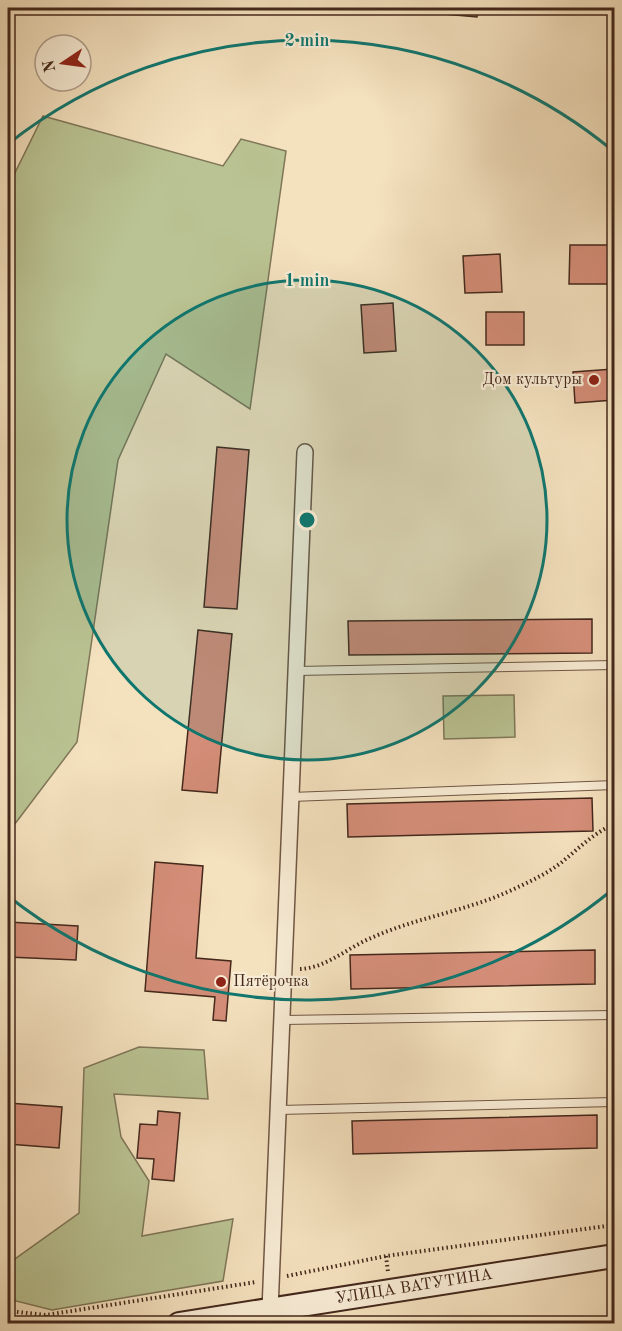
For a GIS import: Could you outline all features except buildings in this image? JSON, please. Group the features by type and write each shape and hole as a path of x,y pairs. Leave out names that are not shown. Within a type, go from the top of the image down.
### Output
{"main road":[{"name":"УЛИЦА ВАТУТИНА","path":"178,1323 615,1256"}],"street":[{"path":"270,1310 305,452"}],"lane":[{"path":"296,671 615,665"},
{"path":"291,797 615,785"},
{"path":"283,1020 615,1015"},
{"path":"279,1110 615,1102"}],"path":[{"path":"284,965 302,970 328,962 369,938 483,903 537,878 595,834 615,824"},
{"path":"8,1311 46,1315 271,1280 386,1256 615,1225"},
{"path":"46,1315 46,1323"}],"green space":[{"path":"43,116 223,166 241,139 286,151 250,409 166,354 118,460 77,742 8,833 8,187"},
{"path":"514,695 515,737 444,739 443,696"},
{"path":"139,1047 204,1050 208,1099 114,1094 121,1137 149,1181 142,1236 233,1219 223,1281 52,1310 8,1299 8,1264 79,1213 84,1068"}],"place":[{"name":"Дом культуры","path":"594,380"},
{"name":"Пятёрочка","path":"221,982"}]}
